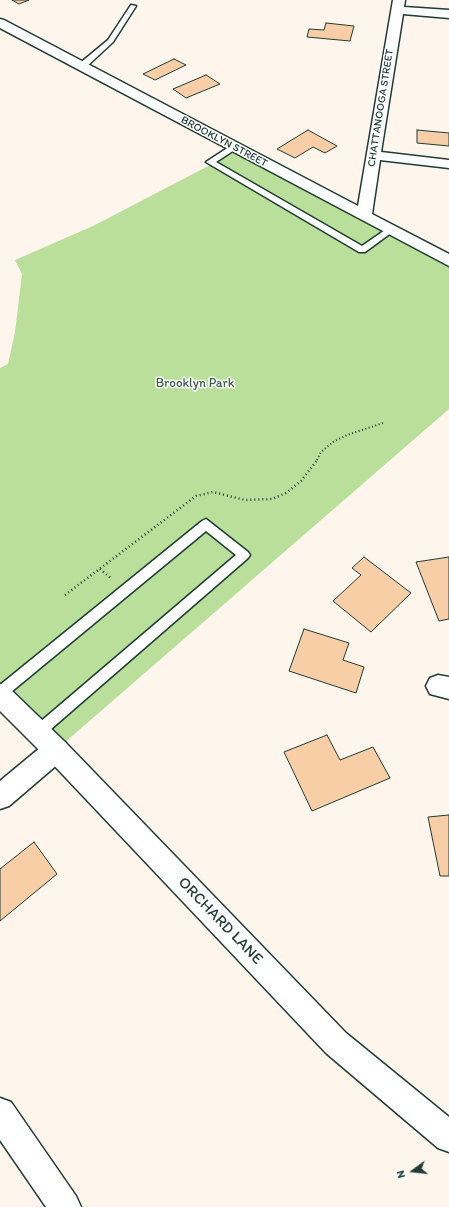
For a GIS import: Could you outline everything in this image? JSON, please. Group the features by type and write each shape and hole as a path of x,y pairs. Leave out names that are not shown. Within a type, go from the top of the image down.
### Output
{"street":[{"path":"398,5 449,14"},
{"name":"CHATTANOOGA STREET","path":"364,216 398,5"},
{"name":"BROOKLYN STREET","path":"0,23 449,260"},
{"path":"373,155 449,164"},
{"name":"ORCHARD LANE","path":"0,694 56,750 336,1043 449,1137"},
{"path":"0,797 56,750"},
{"path":"0,1113 65,1207"}],"lane":[{"path":"82,66 111,41 132,6"},
{"path":"235,147 210,162 362,250 391,230"},
{"path":"0,694 206,524 244,555 38,732"}],"path":[{"path":"65,595 196,496 213,492 245,500 272,499 286,493 301,481 315,464 322,452 333,442 347,435 382,424"}],"green space":[{"name":"Brooklyn Park","path":"239,150 449,260 449,409 56,750 0,689 0,368 8,364 15,332 22,274 15,260 93,226"}],"building":[{"path":"12,0 29,0 19,4"},
{"path":"326,23 354,26 350,41 307,37 309,29 324,30"},
{"path":"174,59 186,65 155,80 143,74"},
{"path":"206,75 220,84 186,98 173,89"},
{"path":"308,130 337,146 325,153 313,147 295,158 277,149"},
{"path":"417,130 449,133 449,146 417,143"},
{"path":"364,557 411,593 371,632 333,601 361,575 352,568"},
{"path":"449,557 449,619 439,621 416,562"},
{"path":"304,629 349,643 343,660 364,667 356,693 289,671"},
{"path":"327,735 340,760 373,747 390,778 312,811 284,752"},
{"path":"449,815 449,876 440,876 428,817"},
{"path":"34,842 57,874 0,921 0,869"}]}
